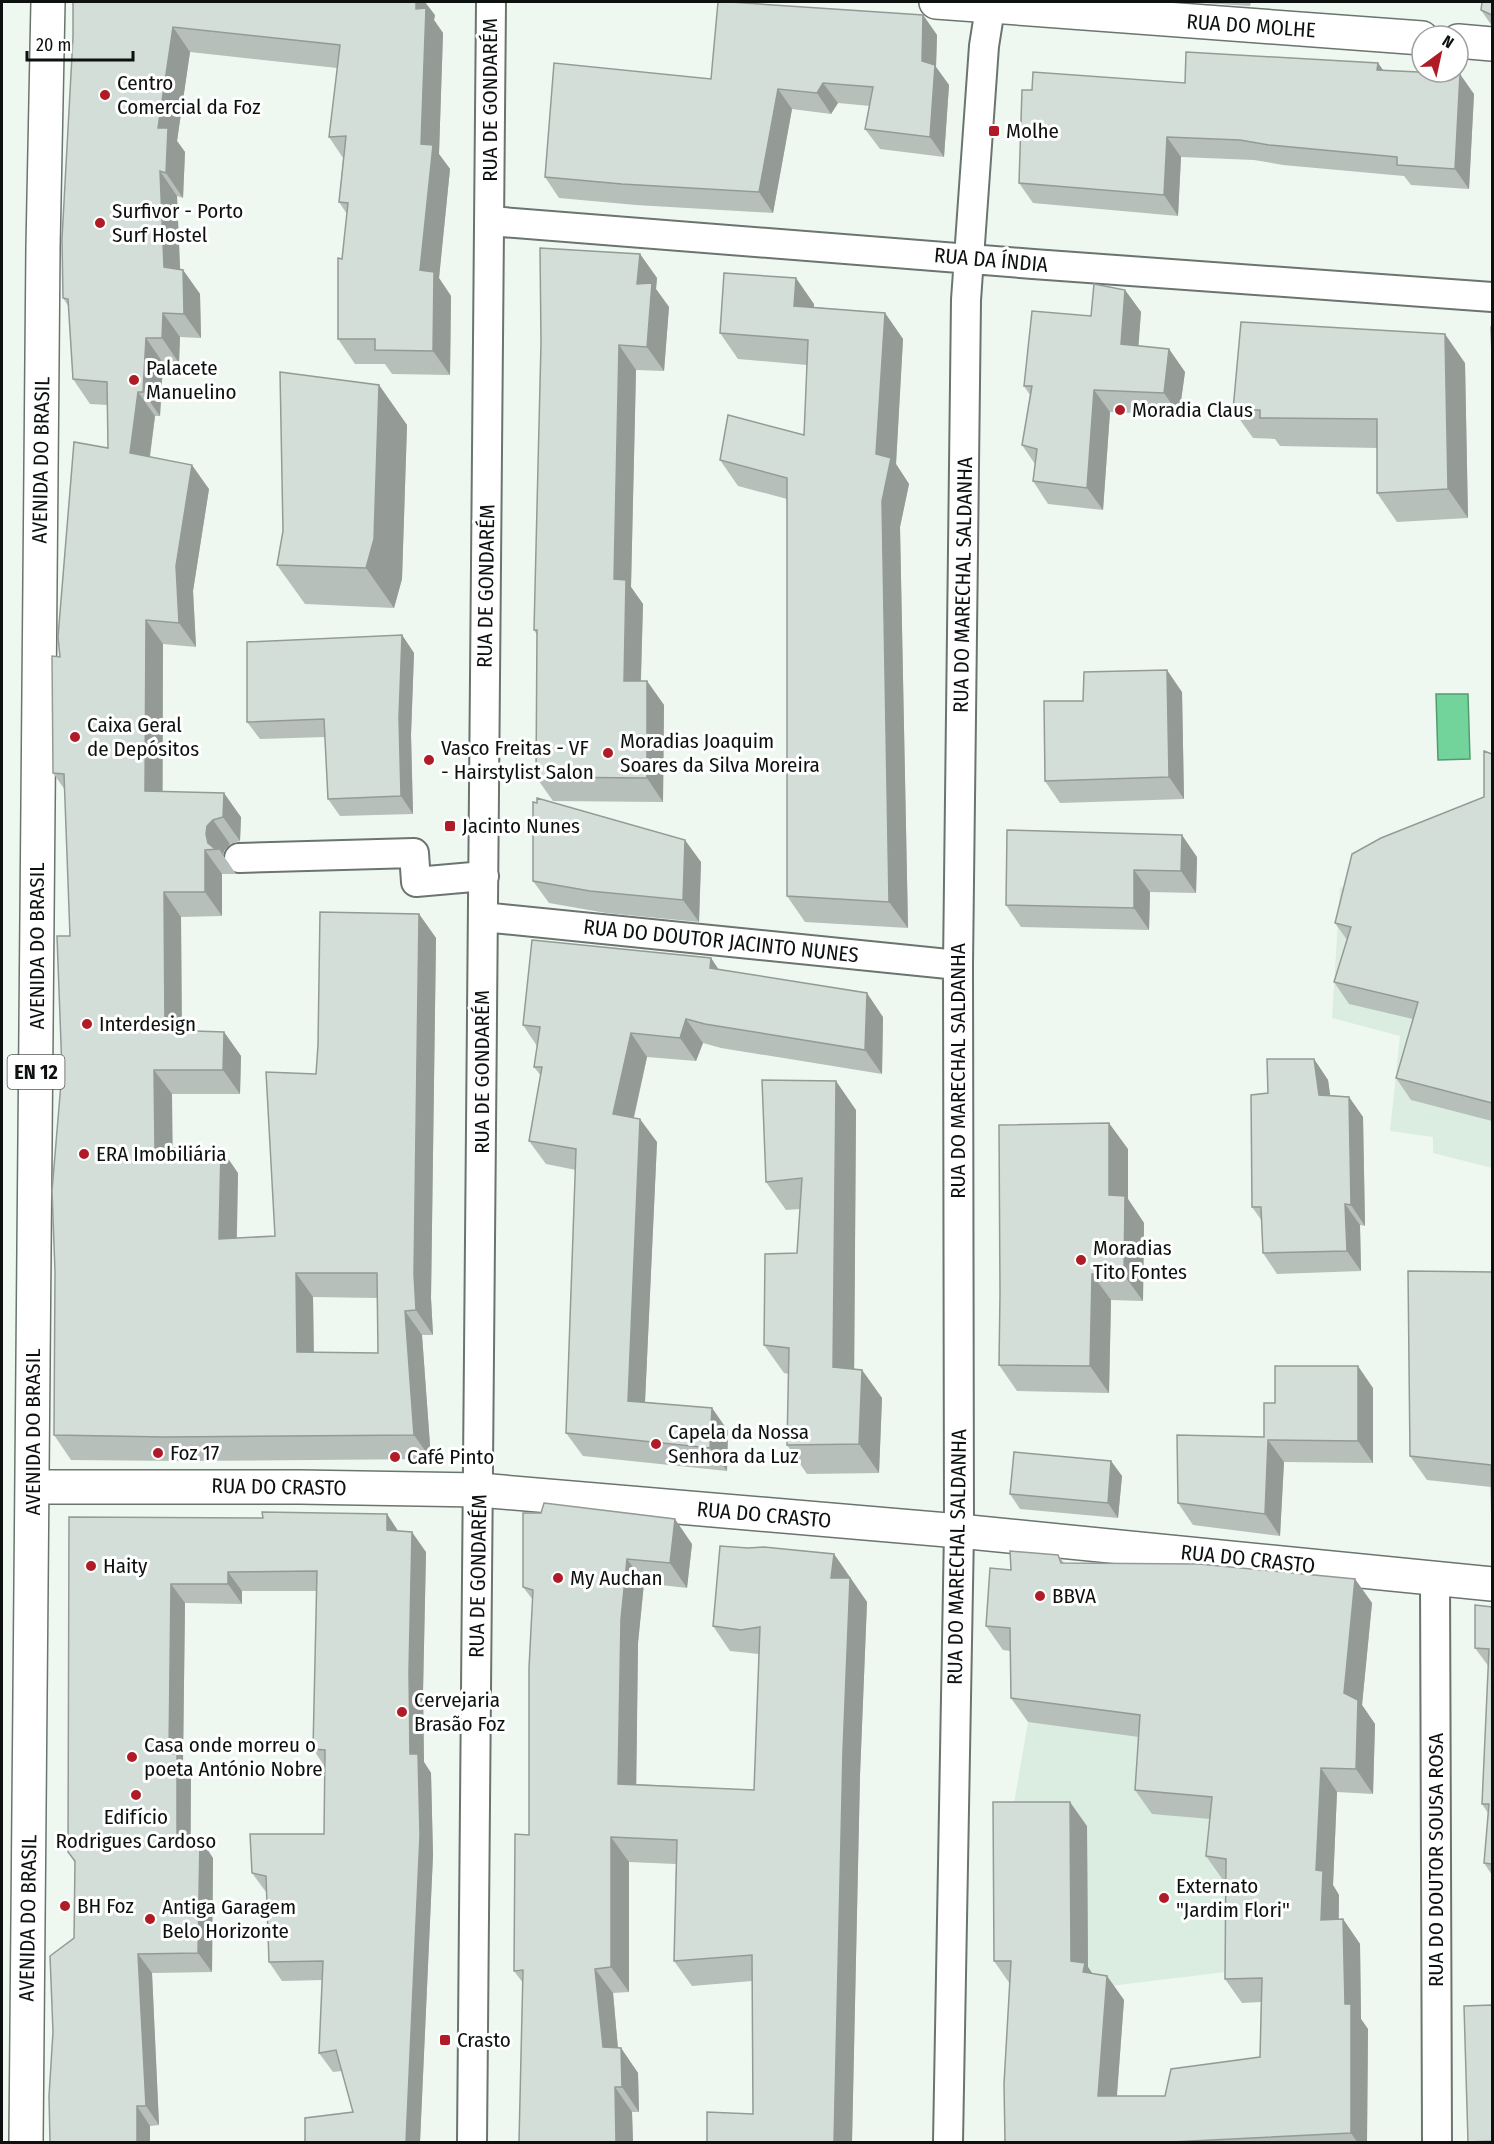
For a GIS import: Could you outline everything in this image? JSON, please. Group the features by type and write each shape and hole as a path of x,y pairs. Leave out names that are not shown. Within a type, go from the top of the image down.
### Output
{"main road":[{"name":"AVENIDA DO BRASIL","path":"26,2142 43,271 48,2"},
{"name":"RUA DO MOLHE","path":"936,2 991,4 1410,37"},
{"path":"1470,42 1492,44"},
{"name":"RUA DO CRASTO","path":"33,1487 479,1490 959,1531 1492,1584"}],"street":[{"name":"RUA DE GONDARÉM","path":"472,2142 491,2"},
{"name":"RUA DO MARECHAL SALDANHA","path":"948,2142 959,1531 958,965 968,258 984,46 991,4"},
{"name":"RUA DA ÍNDIA","path":"490,221 1492,297"},
{"path":"239,858 414,854 416,882 484,876"},
{"name":"RUA DO DOUTOR JACINTO NUNES","path":"483,917 958,965"},
{"name":"RUA DO DOUTOR SOUSA ROSA","path":"1435,1578 1437,2142"}],"shaded area":[{"path":"1436,694 1468,694 1470,759 1438,760"},
{"path":"1492,821 1492,1168 1433,1153 1433,1137 1390,1131 1400,1036 1332,1018 1340,888"},
{"name":"Externato \"Jardim Flori\"","path":"1027,1685 1195,1699 1243,1786 1242,1970 1102,1987 1088,1985 1010,1826 1028,1722"}],"building":[{"path":"73,2 416,2 416,9 426,8 421,144 433,145 420,270 434,272 433,351 375,350 375,339 338,339 338,258 342,259 348,203 339,202 346,136 329,137 340,45 173,27 158,128 168,128 166,173 160,171 164,267 183,270 184,314 163,313 162,338 146,338 143,392 138,392 130,453 192,465 176,566 179,623 146,620 145,791 224,793 223,817 213,820 207,826 208,843 219,849 205,850 205,892 164,892 165,1030 224,1032 223,1070 154,1070 155,1148 221,1148 219,1239 275,1236 266,1072 316,1074 320,912 419,914 414,1274 416,1310 405,1311 414,1435 165,1437 54,1435 55,1271 52,1191 62,1071 57,936 70,936 64,774 53,773 52,656 60,657 58,637 74,442 108,448 107,382 73,379 68,299 63,298 62,239","holes":["296,1273 377,1273 378,1353 297,1352"]},
{"path":"718,2 923,15 922,61 935,65 930,137 865,129 873,87 823,83 817,93 778,89 759,192 545,177 554,63 711,79"},
{"path":"1482,2 1492,2 1492,15 1481,10"},
{"path":"1186,52 1378,63 1377,70 1410,72 1410,84 1459,84 1455,169 1397,165 1397,157 1269,145 1240,140 1167,137 1164,195 1019,183 1022,90 1032,90 1033,72 1185,83"},
{"path":"540,248 640,254 637,284 652,283 647,347 619,345 614,579 626,580 624,681 647,681 647,778 536,777 537,630 534,630 541,343"},
{"path":"724,273 796,278 794,306 885,313 876,454 891,458 882,501 889,902 787,896 787,478 720,460 728,415 804,435 808,340 720,333"},
{"name":"Moradia Claus","path":"1094,284 1125,290 1121,344 1169,349 1164,393 1094,390 1087,488 1033,481 1037,449 1022,445 1032,386 1024,386 1032,311 1091,316"},
{"path":"1241,322 1445,334 1448,489 1377,493 1377,419 1260,418 1260,410 1233,410"},
{"path":"280,372 379,385 374,539 366,568 277,565 283,531"},
{"path":"402,635 399,718 401,796 328,799 324,719 247,722 247,642"},
{"path":"1167,670 1169,777 1045,781 1044,701 1083,701 1084,672"},
{"path":"1484,751 1492,754 1492,1103 1396,1078 1418,1002 1334,982 1351,927 1335,923 1352,854 1381,838 1484,797"},
{"path":"537,798 685,840 683,900 590,891 533,881 533,802 537,803"},
{"path":"1007,830 1182,835 1181,871 1134,870 1134,908 1006,905"},
{"path":"532,940 711,958 710,968 867,993 865,1050 686,1019 680,1038 631,1033 613,1114 640,1119 628,1401 712,1408 710,1448 566,1433 576,1149 529,1141 542,1067 534,1067 540,1027 523,1025"},
{"path":"1267,1059 1314,1059 1319,1095 1349,1097 1351,1205 1345,1204 1347,1251 1263,1253 1261,1207 1252,1207 1251,1095 1268,1093"},
{"path":"762,1080 836,1081 833,1367 862,1370 859,1444 787,1445 789,1348 764,1345 765,1254 797,1253 802,1178 766,1182"},
{"path":"1109,1123 1109,1195 1125,1196 1124,1275 1092,1274 1090,1366 999,1365 999,1125"},
{"path":"1408,1271 1492,1272 1492,1534 1491,1465 1410,1456"},
{"path":"1275,1366 1358,1366 1358,1441 1268,1440 1265,1514 1178,1503 1177,1435 1264,1437 1264,1403 1275,1403"},
{"path":"1014,1452 1111,1461 1108,1503 1010,1494"},
{"path":"544,1503 675,1519 670,1563 627,1559 621,1619 618,1784 754,1790 760,1627 741,1630 713,1626 720,1546 764,1547 834,1554 831,1578 850,1578 843,1751 834,2142 707,2142 707,2112 753,2114 752,1955 674,1961 677,1840 611,1837 611,1967 595,1969 603,2047 621,2048 622,2087 615,2087 616,2142 519,2142 523,1970 514,1971 515,1834 529,1835 529,1668 533,1590 523,1587 523,1513 541,1513"},
{"path":"262,1512 387,1514 387,1530 412,1532 410,1754 418,1754 420,1835 406,2142 305,2142 305,2118 353,2112 336,2050 319,2053 323,1961 269,1962 266,1876 252,1873 250,1834 324,1834 325,1750 313,1749 317,1571 228,1572 228,1584 171,1584 169,1753 177,1754 177,1838 200,1838 198,1953 138,1954 146,2106 137,2106 137,2142 50,2142 49,2096 53,2032 50,1956 74,1938 75,1861 68,1852 69,1517 263,1518"},
{"path":"1010,1551 1058,1555 1061,1563 1199,1564 1355,1579 1344,1693 1358,1700 1356,1769 1321,1768 1316,1870 1323,1871 1321,1920 1343,1919 1345,2004 1351,2004 1351,2133 1172,2142 1005,2142 1004,2084 1011,1961 994,1961 993,1802 1070,1802 1071,1961 1085,1963 1083,1972 1107,1976 1098,2096 1165,2096 1171,2069 1260,2057 1262,1978 1225,1979 1226,1859 1206,1856 1212,1797 1135,1790 1140,1715 1011,1698 1010,1628 986,1626 990,1568 1011,1570"},
{"path":"1475,1605 1492,1607 1492,1864 1484,1863 1489,1804 1482,1804 1489,1649 1475,1648"},
{"path":"1492,2005 1492,2141 1468,2142 1464,2006"}],"place":[{"name":"Centro Comercial da Foz","path":"105,95"},
{"name":"Molhe","path":"994,131"},
{"name":"Surfivor - Porto Surf Hostel","path":"100,223"},
{"name":"Palacete Manuelino","path":"134,380"},
{"name":"Moradia Claus","path":"1120,410"},
{"name":"Caixa Geral de Depósitos","path":"75,737"},
{"name":"Moradias Joaquim Soares da Silva Moreira","path":"608,753"},
{"name":"Vasco Freitas - VF - Hairstylist Salon","path":"429,760"},
{"name":"Jacinto Nunes","path":"450,826"},
{"name":"Interdesign","path":"87,1024"},
{"name":"ERA Imobiliária","path":"84,1154"},
{"name":"Moradias Tito Fontes","path":"1081,1260"},
{"name":"Capela da Nossa Senhora da Luz","path":"656,1444"},
{"name":"Foz 17","path":"158,1453"},
{"name":"Café Pinto","path":"395,1457"},
{"name":"Haity","path":"91,1566"},
{"name":"My Auchan","path":"558,1578"},
{"name":"BBVA","path":"1040,1596"},
{"name":"Cervejaria Brasão Foz","path":"402,1712"},
{"name":"Casa onde morreu o poeta António Nobre","path":"132,1757"},
{"name":"Edifício Rodrigues Cardoso","path":"136,1795"},
{"name":"Externato \"Jardim Flori\"","path":"1164,1898"},
{"name":"BH Foz","path":"65,1906"},
{"name":"Antiga Garagem Belo Horizonte","path":"150,1919"},
{"name":"Crasto","path":"445,2040"}]}
